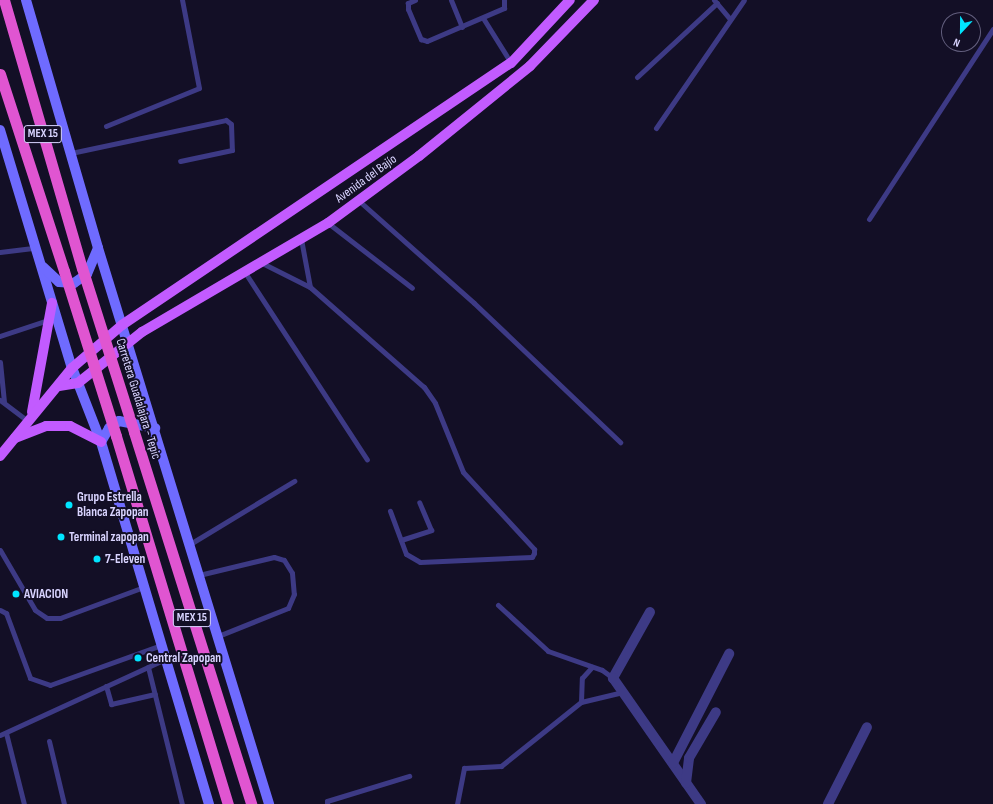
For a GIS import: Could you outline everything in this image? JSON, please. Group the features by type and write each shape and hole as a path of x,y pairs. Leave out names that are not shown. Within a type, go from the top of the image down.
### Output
{"highway":[{"name":"Carretera Guadalajara - Tepic","path":"4,0 82,268 251,804"},
{"name":"MEX 15","path":"0,74 116,436 228,804"}],"main road":[{"path":"26,0 98,248 269,804"},
{"name":"Avenida del Bajío","path":"29,416 59,386 72,368 122,325 511,63 570,0"},
{"name":"Avenida del Bajío","path":"78,383 127,342 244,270 262,262 328,223 530,66 594,0"},
{"path":"0,130 72,368 101,442 209,804"},
{"path":"40,262 52,278 74,283 87,274 98,248"},
{"path":"0,456 29,416 51,319 52,303"},
{"path":"59,386 78,383"},
{"path":"101,442 109,428 119,421 154,428"},
{"path":"13,439 46,426 58,425 84,430 101,442"}],"street":[{"path":"650,612 613,678 701,804"},
{"path":"672,763 729,654"},
{"path":"686,783 689,758 716,712"},
{"path":"828,804 866,727"}],"lane":[{"path":"106,126 199,88 182,0"},
{"path":"415,0 408,3 408,9 421,40 427,41 484,18 504,8 504,0"},
{"path":"451,0 462,27"},
{"path":"656,128 744,0"},
{"path":"638,77 715,2 730,19"},
{"path":"484,18 511,63"},
{"path":"869,219 993,29"},
{"path":"70,153 226,120 231,124 232,150 180,161"},
{"path":"358,200 474,303 620,442"},
{"path":"328,223 412,288"},
{"path":"301,238 310,286"},
{"path":"0,252 35,248"},
{"path":"262,262 310,286 424,387 435,403 463,472 534,548 534,553 532,557 420,562 406,554 390,511"},
{"path":"244,270 367,460"},
{"path":"0,336 51,319"},
{"path":"0,362 2,401 29,416"},
{"path":"190,544 294,482"},
{"path":"401,540 431,530 419,502"},
{"path":"0,550 35,610 47,618 60,618 144,587"},
{"path":"199,574 274,557 284,560 292,573 294,594 288,608 218,636"},
{"path":"498,605 548,651 592,667 613,678"},
{"path":"0,610 6,613 30,678 50,685 161,645"},
{"path":"24,804 3,734 27,720 165,659"},
{"path":"148,667 182,804"},
{"path":"581,702 582,678 592,667"},
{"path":"106,686 110,704 155,694"},
{"path":"457,804 464,768 501,766 581,702 623,692"},
{"path":"49,741 64,804"},
{"path":"327,804 327,801 409,776"}],"place":[{"name":"Grupo Estrella Blanca Zapopan","path":"69,505"},
{"name":"Terminal zapopan","path":"61,537"},
{"name":"7-Eleven","path":"97,559"},
{"name":"AVIACION","path":"16,594"},
{"name":"Central Zapopan","path":"138,658"}]}
